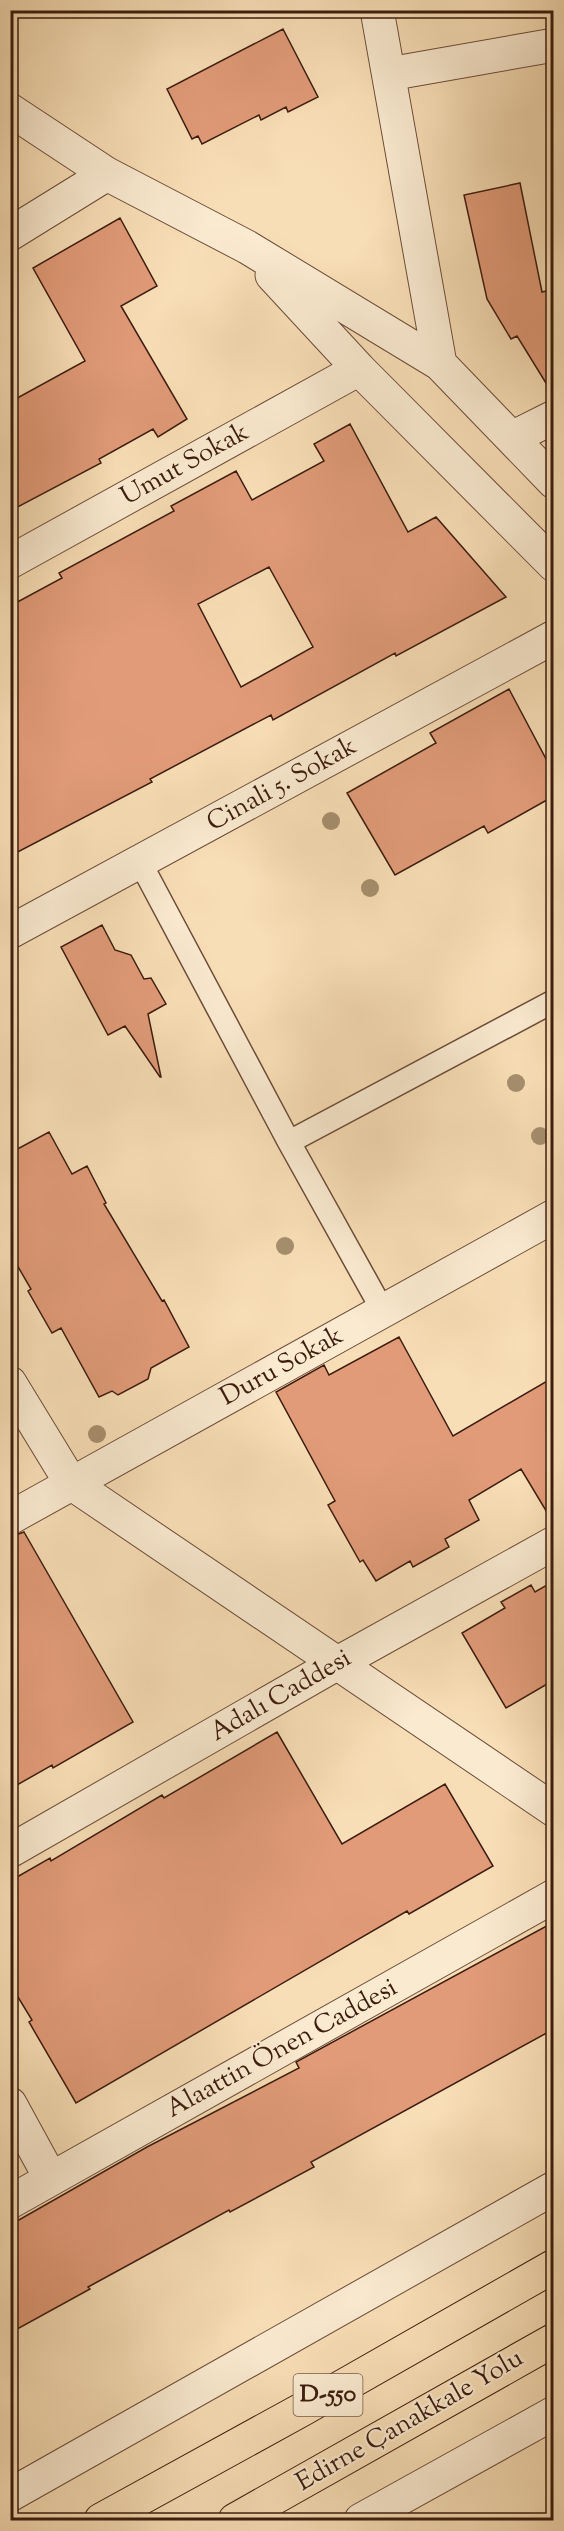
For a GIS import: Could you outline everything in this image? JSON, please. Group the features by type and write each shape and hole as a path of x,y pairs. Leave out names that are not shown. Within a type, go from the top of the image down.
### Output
{"highway":[{"name":"D-550","path":"101,2520 303,2409 554,2266"},
{"name":"Edirne Çanakkale Yolu","path":"235,2520 554,2340"}],"street":[{"path":"377,10 440,364"},
{"path":"389,74 554,45"},
{"path":"10,110 107,174 247,247 440,364 554,482"},
{"path":"10,234 107,174"},
{"path":"247,247 359,369 554,565"},
{"name":"Umut Sokak","path":"10,562 359,369"},
{"path":"512,438 554,417"},
{"name":"Cinali 5. Sokak","path":"10,932 554,637"},
{"name":"Duru Sokak","path":"10,1518 554,1216"},
{"path":"10,1383 71,1483 554,1810"},
{"name":"Adalı Caddesi","path":"10,1851 336,1664 554,1543"},
{"name":"Alaattin Önen Caddesi","path":"10,2202 554,1896"},
{"path":"10,2104 51,2179"},
{"path":"10,2495 554,2188"},
{"path":"361,2520 554,2413"}],"lane":[{"path":"140,862 289,1142 383,1311"},
{"path":"289,1142 554,1001"}],"building":[{"path":"283,29 318,97 288,112 286,107 261,120 259,115 202,144 198,136 192,139 167,89"},
{"path":"520,183 542,292 554,289 554,396 517,336 511,339 487,299 464,195"},
{"path":"120,218 157,286 121,306 187,419 158,437 153,429 99,459 101,463 10,511 10,402 85,361 33,268"},
{"path":"350,424 408,532 436,517 506,597 396,656 395,653 273,720 271,715 150,779 152,782 10,856 10,606 62,578 59,573 174,511 171,506 236,471 252,500 324,461 314,444","holes":["269,567 313,647 241,687 198,604"]},
{"path":"509,689 554,774 554,796 488,833 484,826 395,875 347,793 436,743 430,733"},
{"path":"102,925 115,950 131,955 144,979 151,978 166,1004 148,1014 161,1077 125,1026 108,1035 61,947"},
{"path":"49,1132 72,1174 87,1166 106,1203 104,1204 162,1301 164,1300 189,1347 151,1368 148,1379 118,1395 112,1391 99,1397 61,1328 52,1333 28,1291 31,1289 10,1253 10,1153"},
{"path":"399,1337 453,1436 554,1377 554,1524 521,1469 469,1500 479,1520 445,1539 449,1547 413,1567 410,1561 376,1581 363,1560 360,1562 328,1505 335,1501 276,1392 324,1365 329,1375"},
{"path":"24,1532 133,1722 53,1768 52,1765 10,1789 10,1537"},
{"path":"554,1581 554,1680 506,1708 462,1633 505,1608 501,1602 531,1585 535,1592"},
{"path":"277,1732 342,1844 445,1784 493,1866 409,1914 407,1911 76,2103 29,2022 32,2020 10,1984 10,1881 50,1858 51,1861 162,1795 164,1798"},
{"path":"554,1922 554,2029 311,2162 314,2167 230,2212 229,2210 88,2287 90,2289 10,2333 10,2225 147,2147 299,2068 296,2062"}]}
